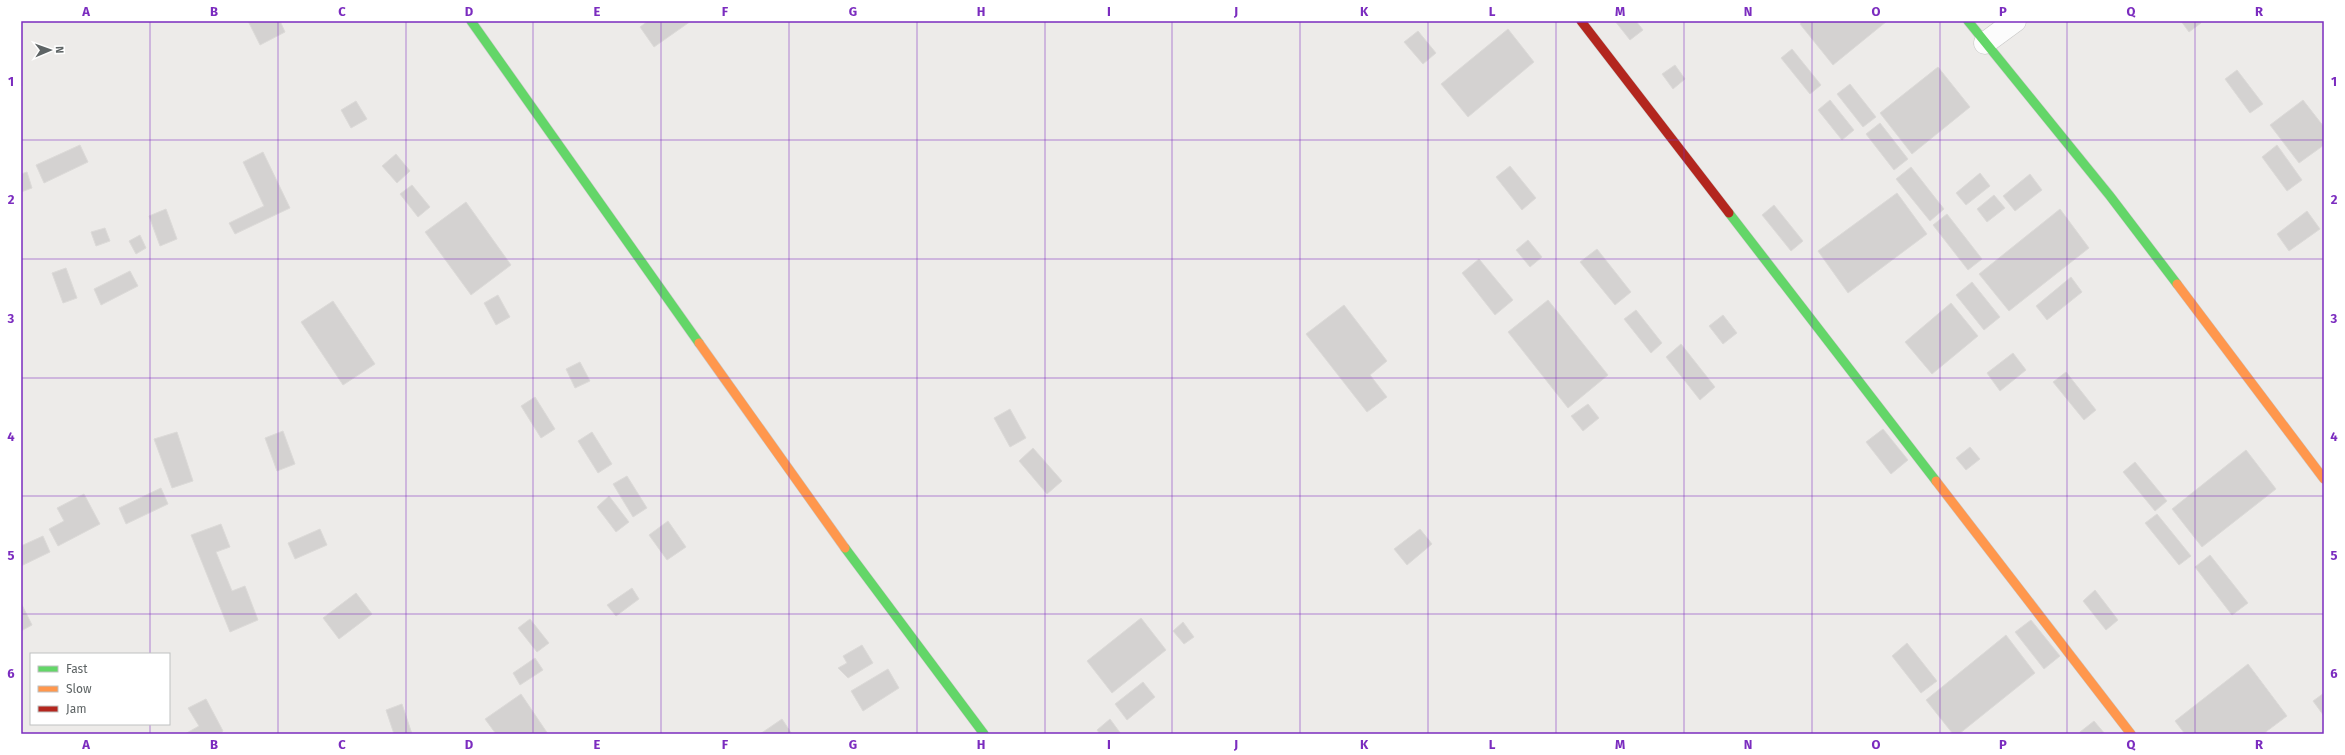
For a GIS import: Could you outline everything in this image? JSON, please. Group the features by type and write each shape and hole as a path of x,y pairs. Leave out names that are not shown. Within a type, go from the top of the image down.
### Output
{"street":[{"path":"471,21 817,510 984,734"},
{"path":"1581,21 2131,734"},
{"path":"1968,21 1984,43 2110,196 2324,479"},
{"path":"1984,43 2015,21"}],"building":[{"path":"248,21 280,21 285,32 260,45"},
{"path":"648,21 691,21 654,47 640,27"},
{"path":"1615,21 1636,21 1643,30 1630,40"},
{"path":"1803,21 1887,21 1833,65 1800,24"},
{"path":"2181,21 2199,21 2201,23 2189,32"},
{"path":"1508,29 1534,62 1468,117 1441,84"},
{"path":"1418,31 1436,53 1423,64 1404,42"},
{"path":"1792,49 1821,85 1810,94 1781,58"},
{"path":"1675,65 1685,79 1673,89 1662,74"},
{"path":"1938,67 1970,107 1912,154 1880,113"},
{"path":"2237,70 2263,104 2250,113 2225,79"},
{"path":"1850,84 1876,117 1863,127 1837,94"},
{"path":"1830,100 1854,130 1842,140 1818,110"},
{"path":"2303,100 2324,127 2324,145 2299,163 2270,125"},
{"path":"356,101 367,119 351,128 341,110"},
{"path":"1880,123 1908,159 1894,170 1866,134"},
{"path":"80,145 88,162 44,183 36,165"},
{"path":"2277,145 2302,180 2287,191 2262,157"},
{"path":"263,152 290,208 235,234 229,223 264,206 243,162"},
{"path":"396,154 410,171 397,183 382,166"},
{"path":"1510,166 1536,198 1522,210 1496,177"},
{"path":"1911,167 1944,209 1930,221 1896,179"},
{"path":"27,172 32,188 21,192 21,174"},
{"path":"1980,173 1990,186 1966,205 1956,193"},
{"path":"2030,174 2042,190 2015,211 2003,196"},
{"path":"412,185 430,207 418,217 400,194"},
{"path":"1897,193 1927,234 1848,293 1818,251"},
{"path":"1994,195 2005,208 1987,222 1977,209"},
{"path":"466,202 511,265 471,295 425,232"},
{"path":"1774,205 1803,241 1791,251 1762,215"},
{"path":"166,209 177,239 160,246 149,216"},
{"path":"2060,209 2089,248 2009,311 1979,274"},
{"path":"2307,211 2320,229 2289,251 2277,234"},
{"path":"1947,214 1982,259 1968,270 1933,225"},
{"path":"105,228 110,241 96,246 91,232"},
{"path":"140,235 146,248 136,254 129,241"},
{"path":"1528,240 1542,257 1530,267 1516,250"},
{"path":"1597,249 1631,292 1615,305 1580,262"},
{"path":"1479,259 1513,300 1495,315 1462,273"},
{"path":"66,268 77,298 63,303 52,273"},
{"path":"130,271 138,286 101,305 94,289"},
{"path":"2071,277 2082,292 2047,320 2036,306"},
{"path":"1972,282 2000,317 1984,330 1956,295"},
{"path":"498,295 510,317 496,325 484,303"},
{"path":"1548,300 1608,375 1568,408 1508,332"},
{"path":"333,301 375,364 343,385 301,322"},
{"path":"1951,303 1978,336 1932,374 1905,342"},
{"path":"1344,305 1387,361 1370,375 1387,397 1367,412 1306,334"},
{"path":"1636,310 1662,343 1651,353 1624,319"},
{"path":"1723,315 1737,333 1723,344 1709,326"},
{"path":"1681,344 1715,387 1700,400 1666,357"},
{"path":"2013,353 2026,370 2000,391 1987,373"},
{"path":"580,362 590,381 575,388 566,369"},
{"path":"2066,372 2096,410 2084,420 2053,382"},
{"path":"535,397 555,429 541,438 521,406"},
{"path":"1588,404 1599,418 1583,431 1571,416"},
{"path":"1010,409 1026,438 1010,447 994,418"},
{"path":"1883,429 1908,460 1891,474 1866,442"},
{"path":"283,431 295,464 277,471 265,438"},
{"path":"177,432 193,481 172,488 154,439"},
{"path":"592,432 612,464 598,473 578,441"},
{"path":"1970,447 1980,459 1966,470 1956,458"},
{"path":"1033,448 1062,481 1047,494 1019,461"},
{"path":"2246,450 2276,489 2202,547 2172,509"},
{"path":"2135,462 2167,501 2155,511 2123,472"},
{"path":"627,476 647,508 633,517 613,484"},
{"path":"161,488 168,504 126,524 119,508"},
{"path":"84,494 100,524 58,546 49,529 64,521 57,508"},
{"path":"609,496 629,522 616,532 597,507"},
{"path":"2157,514 2191,556 2179,565 2145,523"},
{"path":"668,521 686,547 667,560 649,535"},
{"path":"221,524 230,547 216,552 232,591 245,586 258,620 230,632 191,535"},
{"path":"320,529 327,545 295,559 288,543"},
{"path":"1420,529 1432,544 1407,565 1394,549"},
{"path":"43,536 50,552 21,566 21,546"},
{"path":"2210,555 2248,603 2232,615 2195,567"},
{"path":"632,588 639,599 616,616 607,605"},
{"path":"2095,590 2118,620 2106,630 2083,601"},
{"path":"356,593 372,614 339,639 323,618"},
{"path":"21,603 32,625 21,631"},
{"path":"1141,618 1166,650 1112,693 1087,661"},
{"path":"530,619 549,643 537,652 518,628"},
{"path":"2031,620 2060,656 2044,669 2015,632"},
{"path":"1183,622 1194,637 1184,644 1173,631"},
{"path":"2006,635 2035,673 1959,734 1953,734 1926,700"},
{"path":"1907,643 1937,681 1921,693 1892,656"},
{"path":"862,645 873,663 848,678 838,668 847,663 843,656"},
{"path":"535,658 543,670 520,685 513,673"},
{"path":"2248,664 2287,716 2263,734 2185,734 2175,721"},
{"path":"888,669 899,688 863,711 851,691"},
{"path":"1143,682 1155,697 1127,720 1115,704"},
{"path":"2324,693 2324,716 2313,701"},
{"path":"521,694 548,734 496,734 485,719"},
{"path":"206,699 223,731 219,734 185,734 199,726 188,708"},
{"path":"402,704 412,734 394,734 386,710"},
{"path":"782,719 792,734 760,734"},
{"path":"1110,719 1121,734 1100,734 1097,730"},
{"path":"2094,721 2105,734 2081,734 2080,732"}],"traffic: fast":[{"path":"471,21 699,343"},
{"path":"1968,21 2110,196 2177,284"},
{"path":"1729,213 1936,481"},
{"path":"845,548 984,734"}],"traffic: slow":[{"path":"2177,284 2324,479"},
{"path":"699,343 845,548"},
{"path":"1936,481 2131,734"}],"traffic: jam":[{"path":"1581,21 1729,213"}]}
